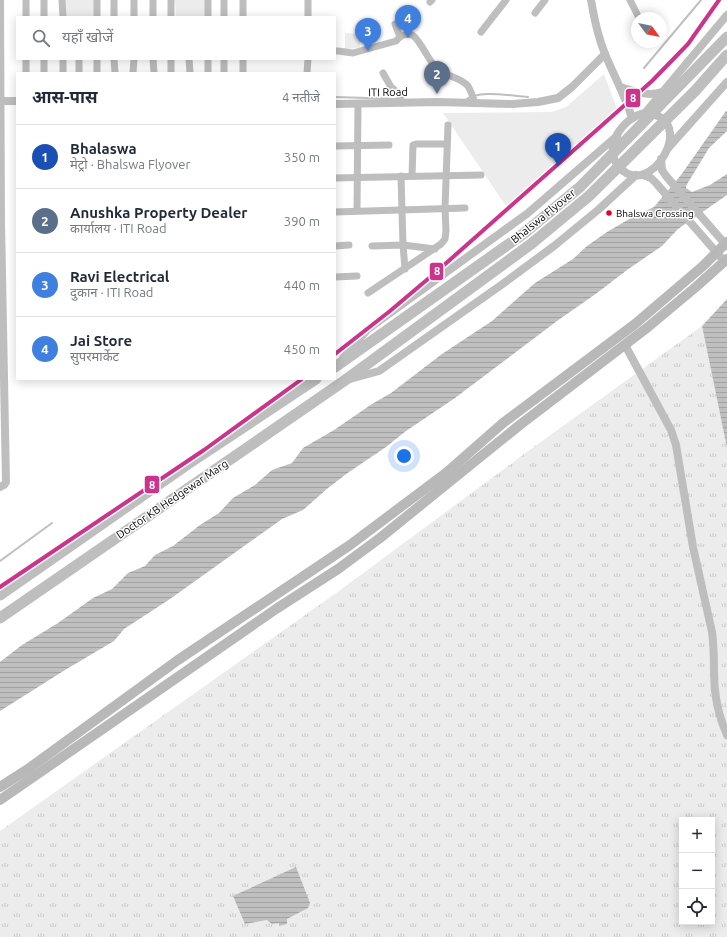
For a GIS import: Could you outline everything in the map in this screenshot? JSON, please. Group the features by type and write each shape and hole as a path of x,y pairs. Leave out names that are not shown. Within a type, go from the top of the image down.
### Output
{"highway":[{"name":"Bhalswa Flyover","path":"336,365 523,234 580,187 727,37"},
{"name":"Bhalswa Flyover","path":"344,381 531,244 588,196 695,91 727,55"},
{"name":"Doctor KB Hedgewar Marg","path":"0,595 188,464 314,380"},
{"name":"Doctor KB Hedgewar Marg","path":"0,618 344,381"}],"main road":[{"path":"0,787 28,769 178,660 350,545 446,473 513,415 635,324 703,266 726,244"},
{"path":"0,800 269,614 338,569 380,538 521,424 625,345 726,260"},
{"path":"513,415 521,424"}],"street":[{"path":"0,0 2,317 6,482 0,487"},
{"path":"26,0 26,16"},
{"path":"44,0 44,16"},
{"path":"62,0 63,16"},
{"path":"97,0 97,16"},
{"path":"114,0 114,16"},
{"path":"134,0 134,16"},
{"path":"153,0 153,16"},
{"path":"171,0 171,16"},
{"path":"208,0 208,16"},
{"path":"224,0 224,16"},
{"path":"243,0 243,16"},
{"path":"308,0 308,16"},
{"path":"481,32 506,0"},
{"path":"535,12 545,0"},
{"path":"591,0 595,22 605,54 627,101 632,118"},
{"path":"630,0 636,12"},
{"path":"645,113 727,15"},
{"path":"396,24 400,37"},
{"path":"337,51 353,53 396,40 407,34 412,35 416,38 436,68 444,74 465,83 468,86 471,103"},
{"path":"337,51 347,46"},
{"name":"ITI Road","path":"336,104 512,104 538,102 558,98 572,88 605,54"},
{"path":"26,60 26,72"},
{"path":"44,60 44,72"},
{"path":"63,60 63,72"},
{"path":"79,60 79,72"},
{"path":"97,60 97,72"},
{"path":"114,60 114,72"},
{"path":"133,72 134,60"},
{"path":"154,60 154,72"},
{"path":"171,60 171,72"},
{"path":"189,60 190,72"},
{"path":"208,60 208,72"},
{"path":"224,60 224,72"},
{"path":"243,60 243,72"},
{"path":"308,60 308,72"},
{"path":"383,73 391,87 399,94 402,103"},
{"path":"344,381 379,371 504,284 554,246 640,175 650,170 661,160 668,147 727,82"},
{"path":"620,87 645,95 662,92"},
{"path":"1,101 16,101"},
{"path":"357,210 358,104"},
{"path":"336,365 368,329 528,214 616,136 623,126 638,114 645,113 657,115 666,123 670,135 668,147"},
{"path":"368,293 442,244 446,235 445,208 448,125"},
{"path":"616,136 613,148 615,161 623,171 650,178 656,183 716,253 726,260"},
{"path":"412,176 413,145 447,144"},
{"path":"336,146 389,145"},
{"path":"661,160 662,170 666,176 726,244"},
{"path":"336,178 481,175"},
{"path":"401,176 401,209 405,269"},
{"path":"336,212 357,210 465,208"},
{"path":"336,246 349,245"},
{"path":"372,246 403,245 435,248"},
{"path":"336,276 357,276"},
{"path":"625,345 671,430 676,445 693,548 712,632 714,646 714,673 718,707 721,721 727,735"}],"green space":[{"path":"65,0 94,0 94,16 65,16"},
{"path":"175,0 205,0 205,16 176,16"},
{"path":"345,33 360,34 360,48 345,49"},
{"path":"604,74 619,115 506,206 443,113 552,112 566,107"},
{"path":"702,326 727,448 727,937 0,937 0,831 339,591 531,449"}],"shaded area":[{"path":"726,111 727,131 709,148 686,188 692,192 710,185 727,174 727,195 678,229 662,246 557,321 455,398 349,472 303,510 282,519 170,599 124,629 114,641 0,711 0,662 22,645 58,623 93,598 112,589 128,573 145,566 155,555 173,546 200,525 219,513 233,498 255,485 272,470 292,463 303,448 391,393 442,354 492,321 535,283 573,259 587,246 607,232 636,215 654,207 681,175"},
{"path":"727,299 727,448 702,326"},
{"path":"296,867 310,903 308,908 287,919 287,924 279,926 279,923 272,924 267,920 245,924 233,896"}],"waterway":[{"path":"644,68 701,0"},
{"path":"465,100 478,95 487,94 528,97"},
{"path":"336,97 399,99"},
{"path":"0,561 52,523"}],"transit line":[{"name":"8","path":"336,353 435,273 652,81 688,44 719,0"},
{"name":"8","path":"0,587 204,450 301,380"}],"place":[{"name":"Jai Store","path":"408,38"},
{"name":"Ravi Electrical","path":"368,51"},
{"name":"Anushka Property Dealer","path":"437,94"},
{"name":"Bhalaswa","path":"558,166"},
{"name":"Bhalswa Crossing","path":"609,213"}]}
